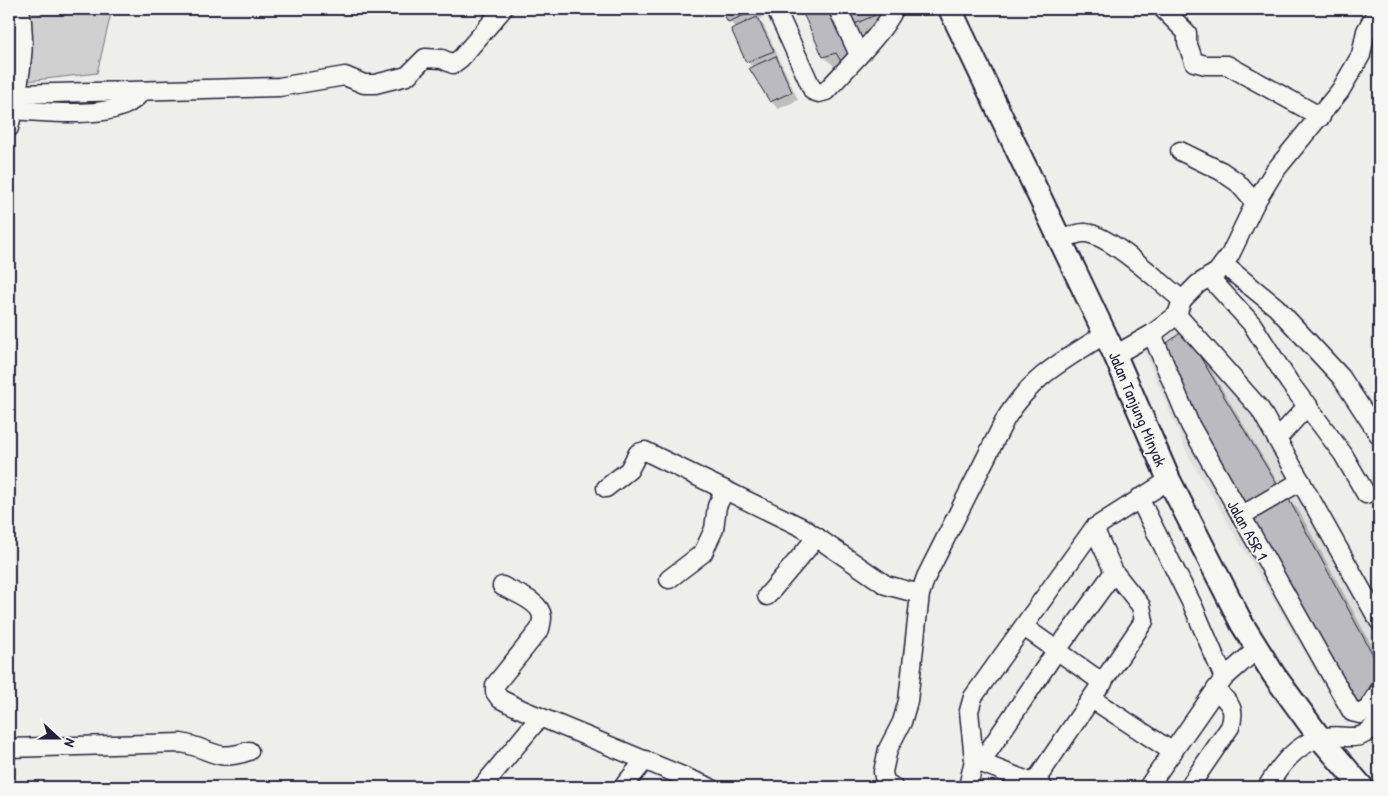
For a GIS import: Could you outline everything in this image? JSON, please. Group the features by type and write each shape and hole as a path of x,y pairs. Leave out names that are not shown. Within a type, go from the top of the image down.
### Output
{"main road":[{"name":"Jalan Tanjung Minyak","path":"950,9 1115,355 1169,480 1257,649 1320,738 1357,781"}],"street":[{"path":"9,128 15,102 23,46 20,9"},
{"path":"15,102 56,113 98,111 121,107 130,103 142,92 279,87 345,76 364,84 375,84 407,76 425,58 442,59 453,64 461,58 503,9"},
{"path":"776,9 813,91 819,94 826,91 859,55 894,9"},
{"path":"838,9 859,55"},
{"path":"1163,9 1187,34 1194,62 1206,65 1227,65 1321,117"},
{"path":"1115,355 1152,334 1230,255 1255,203 1274,172 1321,117 1340,91 1361,55 1366,32 1378,9"},
{"path":"1180,151 1221,170 1237,182 1255,203"},
{"path":"1060,240 1086,233 1098,236 1122,251 1179,308 1260,409 1379,621"},
{"path":"1223,264 1276,307 1341,377 1379,435"},
{"path":"1208,278 1252,324 1343,454 1366,494"},
{"path":"893,787 885,782 883,772 888,749 902,722 908,701 920,594 926,577 1006,418 1021,395 1050,367 1105,334"},
{"name":"Jalan ASR 1","path":"1152,334 1190,425 1352,712 1360,714 1369,708 1379,692"},
{"path":"1277,440 1308,405"},
{"path":"606,488 629,470 638,453 645,451 771,511 817,537 886,585 920,594"},
{"path":"977,761 969,711 973,697 1094,528 1169,480"},
{"path":"1240,516 1300,481"},
{"path":"669,579 703,553 714,529 717,506 725,490"},
{"path":"1139,498 1193,606 1220,684 1234,716 1230,727 1188,787"},
{"path":"977,761 1039,785 1092,699 1144,621 1140,606 1114,572 1094,528"},
{"path":"767,596 817,537"},
{"path":"968,787 977,761 1114,572"},
{"path":"502,586 532,603 539,610 542,617 540,628 494,685 495,692 500,698 540,717 709,787"},
{"path":"1024,627 1103,682"},
{"path":"1148,787 1220,684 1257,649"},
{"path":"1092,699 1173,752"},
{"path":"482,787 540,717"},
{"path":"1267,787 1291,753 1320,738 1360,738 1373,728 1379,719"},
{"path":"9,748 182,743 224,757 249,751"},
{"path":"623,787 645,760"}],"shaded area":[{"path":"30,9 112,9 97,73 27,81"},
{"path":"1189,313 1266,404 1379,610 1379,703 1371,717 1360,723 1346,723 1188,455 1144,351"}],"building":[{"path":"721,9 755,9 756,10 728,22"},
{"path":"801,9 830,9 854,54 843,65 836,53 823,57"},
{"path":"842,9 886,9 887,10 850,26"},
{"path":"757,17 774,51 746,62 731,29"},
{"path":"776,56 792,92 770,102 749,68"},
{"path":"1184,330 1278,486 1245,507 1201,431 1163,346"},
{"path":"1288,498 1379,666 1379,672 1359,704 1251,518"}]}
